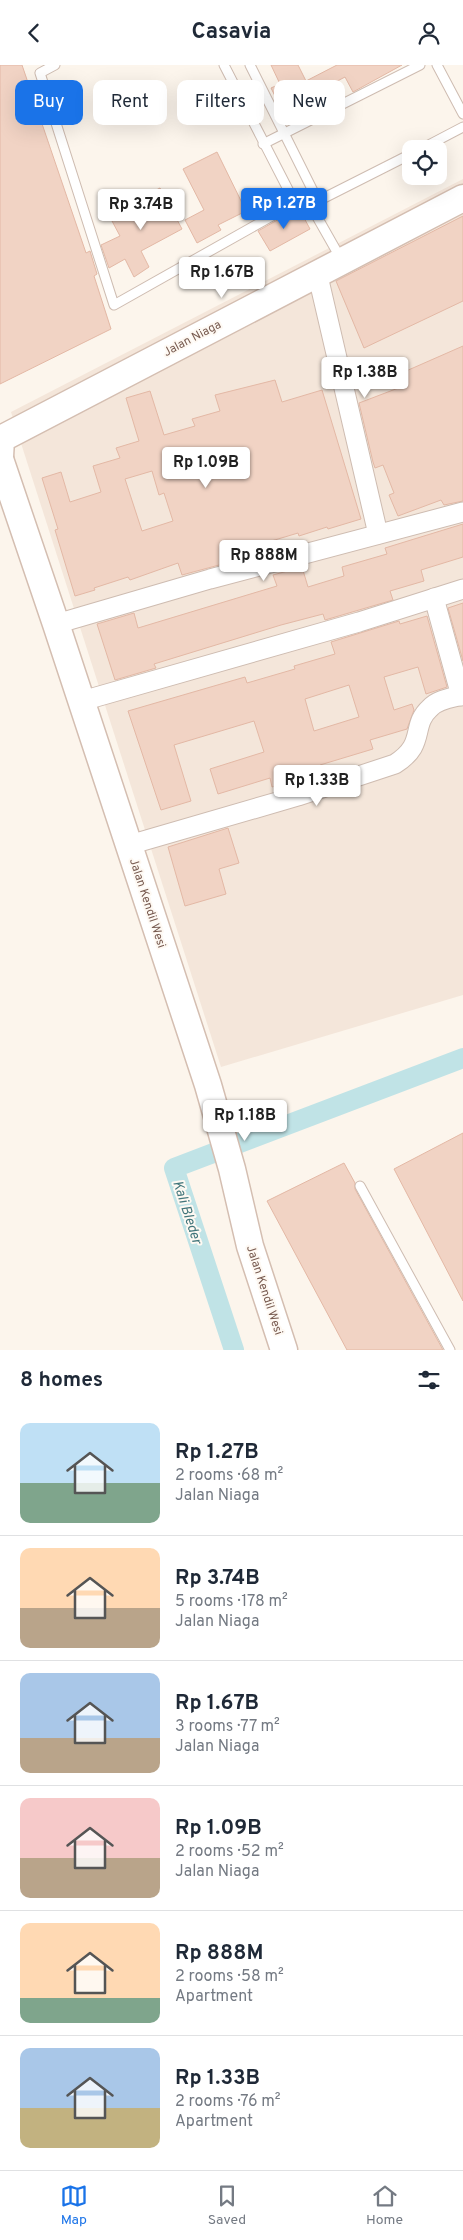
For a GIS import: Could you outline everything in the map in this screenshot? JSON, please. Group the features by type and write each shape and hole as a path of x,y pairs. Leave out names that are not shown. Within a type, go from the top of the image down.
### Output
{"main road":[{"name":"Jalan Niaga","path":"0,446 317,272 463,198"},
{"name":"Jalan Kendil Wesi","path":"0,446 220,1127 250,1246 284,1350"}],"street":[{"path":"317,272 378,535"},
{"path":"56,623 463,512"},
{"path":"82,701 350,625 463,589"},
{"path":"130,845 298,796 395,764 408,756 416,744 421,721 429,708 441,701 462,695 434,598"}],"lane":[{"path":"55,65 40,73 114,305 295,203"},
{"path":"224,65 295,203 316,215 342,260"},
{"path":"250,65 318,201 316,215"},
{"path":"264,144 420,65"},
{"path":"436,65 463,114"},
{"path":"438,140 463,127"},
{"path":"318,201 402,159"},
{"path":"360,1185 450,1350"}],"shaded area":[{"path":"463,179 463,995 221,1067 11,412"}],"building":[{"path":"0,65 22,65 27,80 15,80 15,125 42,125 86,253 90,251 97,274 94,276 111,329 0,384"},
{"path":"271,65 298,65 306,80 278,80"},
{"path":"337,65 402,65 353,92 345,77 339,80 308,80"},
{"path":"217,152 246,211 218,225 221,230 197,243 185,220 204,210 183,169"},
{"path":"160,188 182,229 141,251 149,267 134,277 125,259 109,268 101,245 120,236 112,221 129,212 125,206"},
{"path":"295,210 302,214 310,229 270,251 258,231"},
{"path":"463,216 463,301 364,348 336,281"},
{"path":"463,346 463,501 444,505 441,500 398,516 389,495 394,493 383,465 375,468 359,403 401,387 397,375"},
{"path":"275,380 282,402 322,390 361,519 328,529 327,527 299,536 298,533 268,542 271,551 182,575 178,563 130,580 128,577 75,596 55,530 58,529 42,478 61,472 70,502 101,492 93,466 120,458 116,448 139,441 126,398 150,391 164,435 195,426 192,419 220,411 215,395","holes":["152,471 159,495 164,493 173,521 142,531 125,479"]},
{"path":"463,524 463,557 421,570 424,581 390,591 393,600 325,620 323,614 281,625 154,664 156,668 115,680 97,624 134,613 138,628 277,586 273,575 302,567 308,587 344,576 342,567 387,554 385,548"},
{"path":"463,603 463,661 448,608"},
{"path":"427,616 447,687 426,694 418,667 384,677 394,710 412,704 414,710 407,729 370,740 373,749 320,765 322,772 272,787 270,778 218,794 210,769 264,752 254,721 174,745 191,801 161,810 128,711 245,677 247,683 295,669 294,666 335,654 331,642 399,621 400,624","holes":["349,685 359,717 314,731 305,699"]},
{"path":"228,828 239,863 219,869 226,894 185,906 168,847"},
{"path":"463,1133 463,1301 394,1169"},
{"path":"344,1163 355,1183 355,1189 443,1350 347,1350 267,1201"}],"waterway":[{"name":"Kali Bleder","path":"234,1350 174,1168 463,1058"}]}
